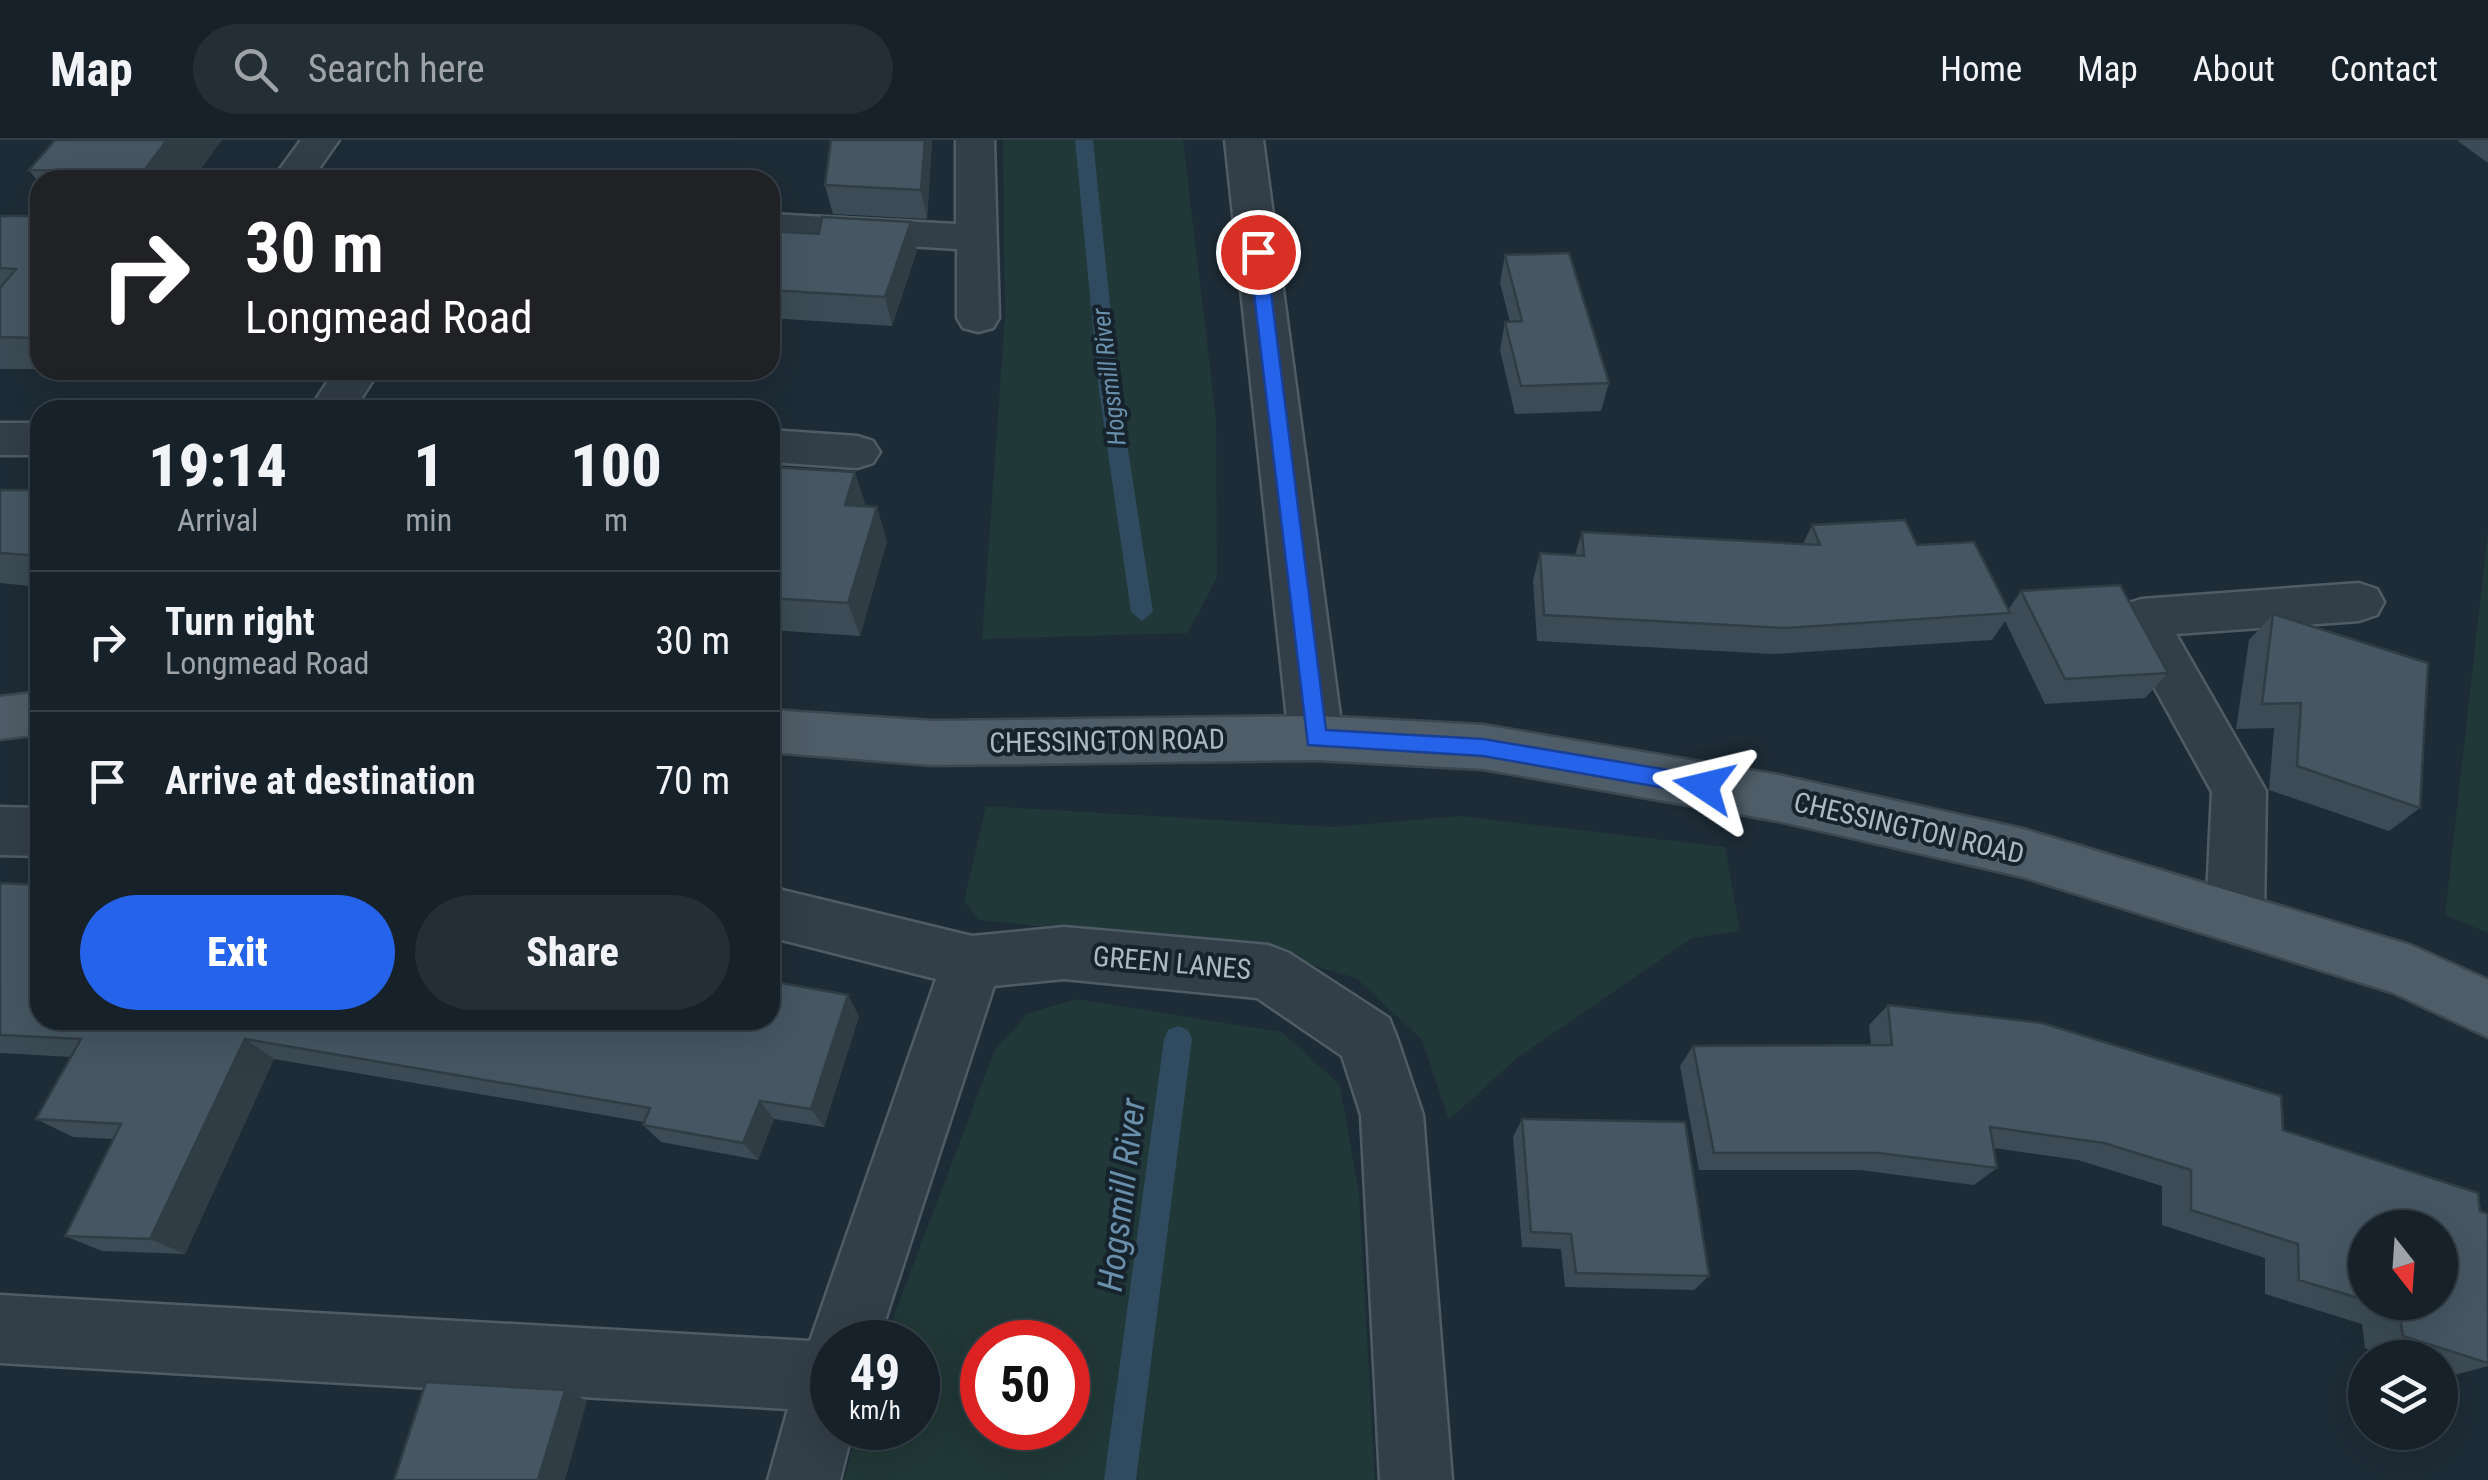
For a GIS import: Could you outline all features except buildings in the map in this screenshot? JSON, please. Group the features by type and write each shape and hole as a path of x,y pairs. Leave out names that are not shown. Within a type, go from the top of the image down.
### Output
{"main road":[{"path":"0,718 30,714"},
{"name":"CHESSINGTON ROAD","path":"780,732 932,742 1316,738 1483,748 1778,798 2024,853 2410,972 2488,1009"}],"street":[{"path":"298,170 320,140"},
{"path":"975,140 978,318"},
{"path":"1244,140 1316,738"},
{"path":"780,227 979,238"},
{"path":"0,439 30,439"},
{"path":"780,447 857,452"},
{"path":"2236,916 2239,791 2141,618 2358,602"},
{"path":"0,831 30,832"},
{"name":"GREEN LANES","path":"780,914 972,962 1064,953 1268,972 1367,1038 1392,1115 1416,1480"},
{"path":"851,1320 972,962"},
{"path":"0,1329 810,1375"},
{"path":"804,1480 812,1450"}],"green space":[{"path":"1003,140 1183,140 1216,418 1217,577 1188,633 982,639 1005,318"},
{"path":"2488,531 2488,933 2445,915"},
{"path":"986,806 1334,827 1459,816 1725,847 1740,931 1692,938 1517,1058 1449,1120 1422,1040 1356,978 1254,949 980,920 964,902"},
{"path":"1076,999 1282,1032 1340,1085 1359,1194 1375,1480 844,1480 852,1450 940,1450 940,1320 892,1320 995,1049 1029,1013"}],"waterway":[{"name":"Hogsmill River","path":"1084,140 1109,391 1142,612"},
{"name":"Hogsmill River","path":"1120,1480 1178,1039"}],"route":[{"path":"1258,252 1316,738 1483,748 1704,786"}]}
